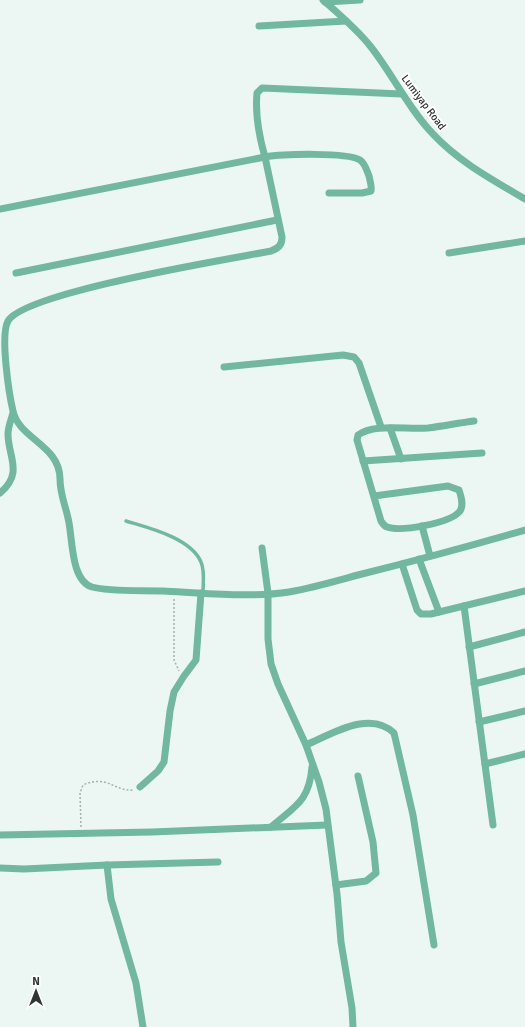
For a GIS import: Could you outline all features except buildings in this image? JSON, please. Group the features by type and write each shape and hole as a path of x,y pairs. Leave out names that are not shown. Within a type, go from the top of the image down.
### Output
{"street":[{"path":"324,1 360,0"},
{"name":"Lumiyap Road","path":"324,1 371,46 402,94 432,134 455,155 478,171 525,199"},
{"path":"259,26 346,21"},
{"path":"402,94 262,88 257,93 256,104 261,145 265,157 277,220 282,237 282,244 271,251 83,288 10,317 6,325 6,355 13,413 20,428 46,449 56,462 60,474 61,497 69,520 74,558 80,578 85,584 94,588 202,593 268,594 289,592 402,564 525,530"},
{"path":"0,210 265,157 299,154 361,160 371,182 371,191 362,193 329,193"},
{"path":"16,273 277,220"},
{"path":"449,253 525,240"},
{"path":"224,367 343,355 354,357 359,363 381,427"},
{"path":"0,493 10,480 13,471 14,461 8,433 13,413"},
{"path":"374,496 448,486 458,490 462,502 461,510 456,514 438,522 422,526 389,528 384,526 381,521 363,461 358,435 370,429 381,427 429,428 474,420"},
{"path":"390,428 401,459"},
{"path":"363,461 482,453"},
{"path":"422,526 430,556"},
{"path":"262,548 268,594 268,639 271,664 278,684 306,745 319,782 336,885 341,942 352,1008 352,1027"},
{"path":"419,559 439,612"},
{"path":"402,564 419,613 424,614 439,612 525,591"},
{"path":"140,787 158,771 164,762 170,711 174,692 196,660 198,653 202,593"},
{"path":"464,606 493,825"},
{"path":"469,646 525,632"},
{"path":"474,684 525,671"},
{"path":"479,722 525,711"},
{"path":"306,745 350,726 362,723 381,725 394,733 413,815 434,945"},
{"path":"485,764 525,754"},
{"path":"271,826 302,800 308,791 312,765"},
{"path":"336,885 366,881 376,873 373,842 358,776"},
{"path":"0,835 230,830 271,826 327,825"},
{"path":"0,868 24,869 107,864 218,862"},
{"path":"107,864 111,898 136,983 143,1027"}],"lane":[{"path":"126,521 176,538 196,554 203,569 202,593"}],"path":[{"path":"174,592 174,660 178,670 184,676"},
{"path":"81,834 80,794 83,786 100,781 110,782 129,790 140,787"}]}
